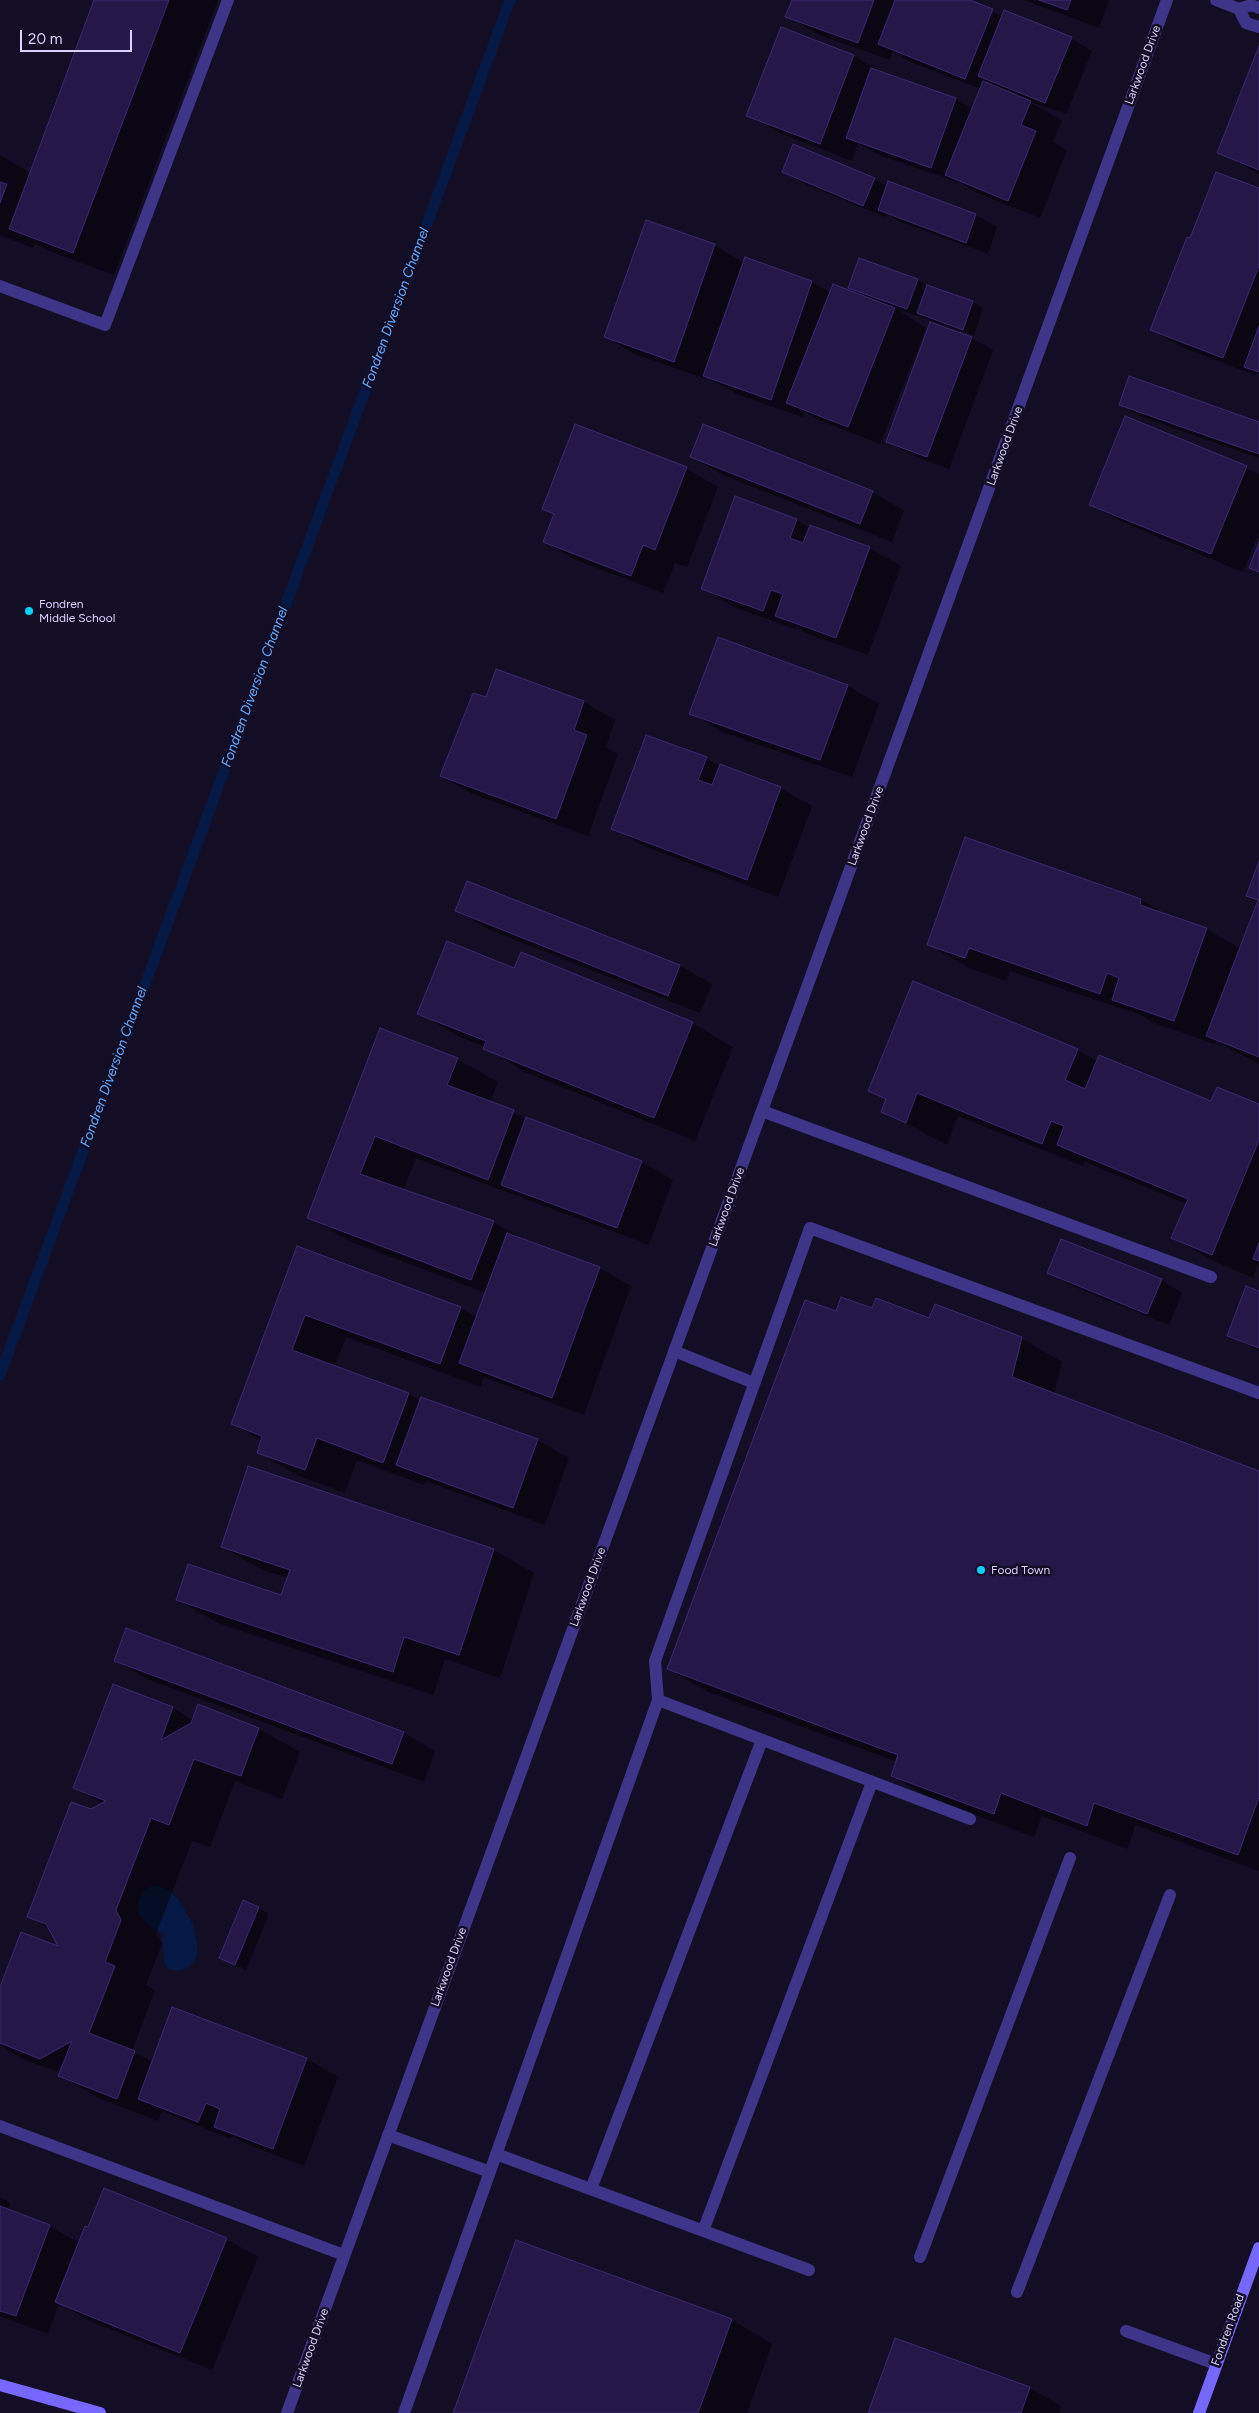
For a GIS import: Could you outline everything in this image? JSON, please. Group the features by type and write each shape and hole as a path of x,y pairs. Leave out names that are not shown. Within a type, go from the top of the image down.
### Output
{"main road":[{"name":"Fondren Road","path":"1199,2413 1259,2248"},
{"path":"0,2384 100,2413"}],"street":[{"path":"0,286 105,325 228,0"},
{"name":"Larkwood Drive","path":"287,2413 1167,0"},
{"path":"1216,0 1239,9 1251,5 1259,8"},
{"path":"1239,9 1246,23 1259,27"},
{"path":"762,1110 1211,1277"},
{"path":"404,2413 658,1700 655,1661 810,1228 1259,1393"},
{"path":"674,1351 754,1383"},
{"path":"658,1700 970,1819"},
{"path":"591,2189 762,1740"},
{"path":"703,2231 872,1782"},
{"path":"920,2257 1070,1858"},
{"path":"1017,2292 1170,1895"},
{"path":"0,2126 344,2255"},
{"path":"388,2135 490,2172"},
{"path":"496,2154 809,2270"},
{"path":"1126,2331 1216,2364"}],"water":[{"path":"151,1886 158,1886 171,1892 178,1899 193,1924 197,1955 193,1963 187,1968 177,1971 168,1969 164,1962 162,1933 147,1924 139,1914 138,1901 144,1891"}],"building":[{"path":"94,0 169,0 73,253 9,229"},
{"path":"792,0 874,0 858,43 785,17"},
{"path":"895,0 970,0 993,9 965,79 878,44"},
{"path":"1039,0 1071,0 1067,10"},
{"path":"1004,10 1072,37 1045,103 978,76"},
{"path":"781,27 854,55 820,144 746,116"},
{"path":"1259,46 1259,170 1217,153"},
{"path":"871,68 956,98 931,168 846,138"},
{"path":"983,81 1031,101 1021,125 1036,131 1008,201 945,175"},
{"path":"793,144 875,178 863,206 782,172"},
{"path":"1216,172 1259,188 1259,266 1223,358 1150,330 1187,237 1190,238"},
{"path":"888,181 976,214 966,243 878,210"},
{"path":"0,182 7,184 0,203"},
{"path":"646,220 715,244 674,362 604,337"},
{"path":"745,257 812,281 771,400 703,376"},
{"path":"859,258 918,279 907,309 848,288"},
{"path":"833,284 895,308 848,427 786,403"},
{"path":"927,285 973,301 963,330 917,313"},
{"path":"930,322 972,337 927,457 886,442"},
{"path":"1259,326 1259,372 1244,367"},
{"path":"1129,376 1259,422 1259,454 1119,405"},
{"path":"1125,416 1247,466 1211,554 1089,505"},
{"path":"575,424 687,467 655,550 643,545 631,576 543,542 554,514 542,509"},
{"path":"703,424 873,491 860,524 690,457"},
{"path":"735,496 797,519 790,538 803,543 810,525 870,547 836,638 775,616 783,594 771,590 763,611 701,589"},
{"path":"1259,542 1259,572 1249,568"},
{"path":"718,637 848,685 820,760 689,714"},
{"path":"496,669 584,701 574,730 587,735 556,819 440,776 473,693 486,697"},
{"path":"646,735 707,757 698,780 712,785 720,764 781,787 747,880 611,829"},
{"path":"965,837 1141,899 1140,905 1207,928 1174,1021 1112,1000 1119,978 1107,973 1100,994 969,948 965,958 927,945"},
{"path":"1259,861 1259,1057 1206,1036 1258,900 1246,896"},
{"path":"467,881 680,965 668,996 455,911"},
{"path":"447,941 514,968 521,952 693,1022 654,1118 483,1049 486,1041 417,1014"},
{"path":"913,981 1078,1049 1065,1080 1085,1089 1099,1055 1211,1101 1217,1087 1259,1104 1259,1140 1212,1255 1171,1238 1188,1199 1057,1145 1064,1126 1051,1121 1042,1144 917,1093 906,1123 881,1112 886,1099 868,1091"},
{"path":"380,1028 458,1058 447,1085 514,1110 488,1180 375,1136 360,1174 494,1221 471,1280 307,1218"},
{"path":"526,1117 642,1161 617,1228 501,1185"},
{"path":"507,1233 600,1267 552,1398 459,1363"},
{"path":"1061,1239 1162,1279 1147,1314 1047,1273"},
{"path":"1259,1243 1259,1261 1253,1259"},
{"path":"297,1246 461,1307 440,1364 305,1315 292,1350 409,1393 383,1463 317,1438 305,1470 257,1453 262,1436 231,1424"},
{"path":"1246,1286 1259,1291 1259,1348 1227,1336"},
{"name":"Food Town","path":"841,1297 872,1308 876,1298 929,1318 935,1304 1022,1337 1012,1377 1259,1471 1259,1797 1238,1855 1094,1803 1087,1826 1001,1793 994,1814 891,1776 898,1755 667,1669 805,1300 836,1311"},
{"path":"421,1397 538,1439 513,1508 396,1465"},
{"path":"248,1466 494,1549 459,1655 404,1637 393,1672 176,1600 188,1564 281,1595 290,1570 221,1547"},
{"path":"126,1628 404,1732 392,1764 114,1661"},
{"path":"113,1684 173,1707 161,1740 191,1723 198,1704 259,1728 241,1776 194,1759 169,1825 151,1818 116,1910 121,1920 105,1962 115,1966 89,2033 135,2051 117,2099 58,2076 72,2041 40,2059 0,2043 0,1987 21,1932 58,1946 46,1924 27,1917 71,1802 91,1809 106,1801 73,1788"},
{"path":"243,1900 259,1907 235,1965 219,1958"},
{"path":"172,2007 307,2058 273,2149 214,2127 220,2109 206,2103 198,2122 138,2099"},
{"path":"104,2188 227,2238 180,2353 55,2302 85,2226 88,2227"},
{"path":"0,2206 50,2225 16,2316 0,2311"},
{"path":"516,2240 732,2319 698,2413 453,2413"},
{"path":"895,2338 1030,2387 1021,2413 868,2413"}],"waterway":[{"name":"Fondren Diversion Channel","path":"0,1375 510,0"}],"place":[{"name":"Fondren Middle School","path":"29,611"},
{"name":"Food Town","path":"981,1570"}]}
